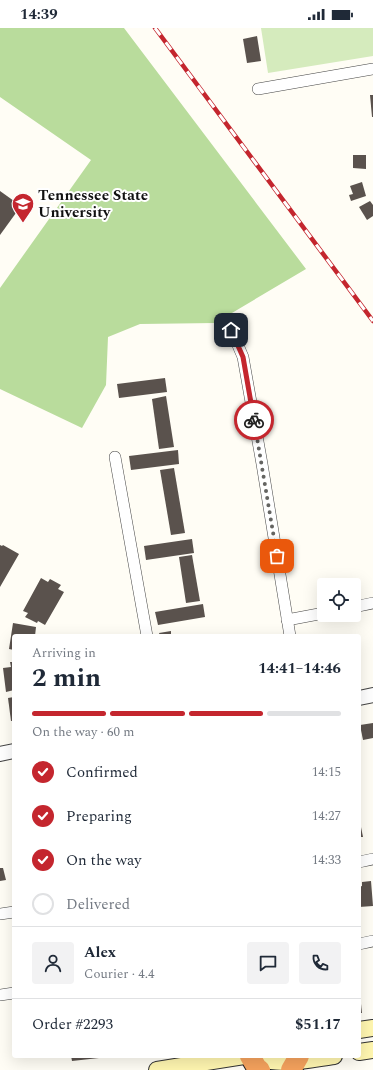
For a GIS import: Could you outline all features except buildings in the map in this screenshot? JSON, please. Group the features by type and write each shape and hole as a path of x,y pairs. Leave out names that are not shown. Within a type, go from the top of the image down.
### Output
{"highway":[{"path":"252,1058 260,1070"}],"main road":[{"path":"361,1030 373,1028"},
{"path":"361,1052 373,1050"},
{"path":"157,1070 232,1058"},
{"path":"256,1058 262,1060 295,1063 323,1058"}],"street":[{"path":"258,89 373,69"},
{"path":"231,330 243,357 290,634"},
{"path":"115,457 147,634"},
{"path":"361,606 373,603"},
{"path":"287,620 317,614"},
{"path":"361,698 373,695"},
{"path":"0,754 12,751"},
{"path":"361,862 373,859"},
{"path":"0,914 12,912"},
{"path":"361,944 373,942"},
{"path":"0,995 12,993"}],"green space":[{"path":"0,28 124,28 306,269 215,323 140,324 108,337 106,385 82,428 0,389 0,288 91,160 0,97"},
{"path":"261,28 373,28 373,56 268,73"}],"railway":[{"path":"155,28 373,321"}],"way so far":[{"path":"254,420 277,556"}],"place":[{"name":"Tennessee State University","path":"23,224"}],"route":[{"path":"231,330 243,357 254,420"}]}
